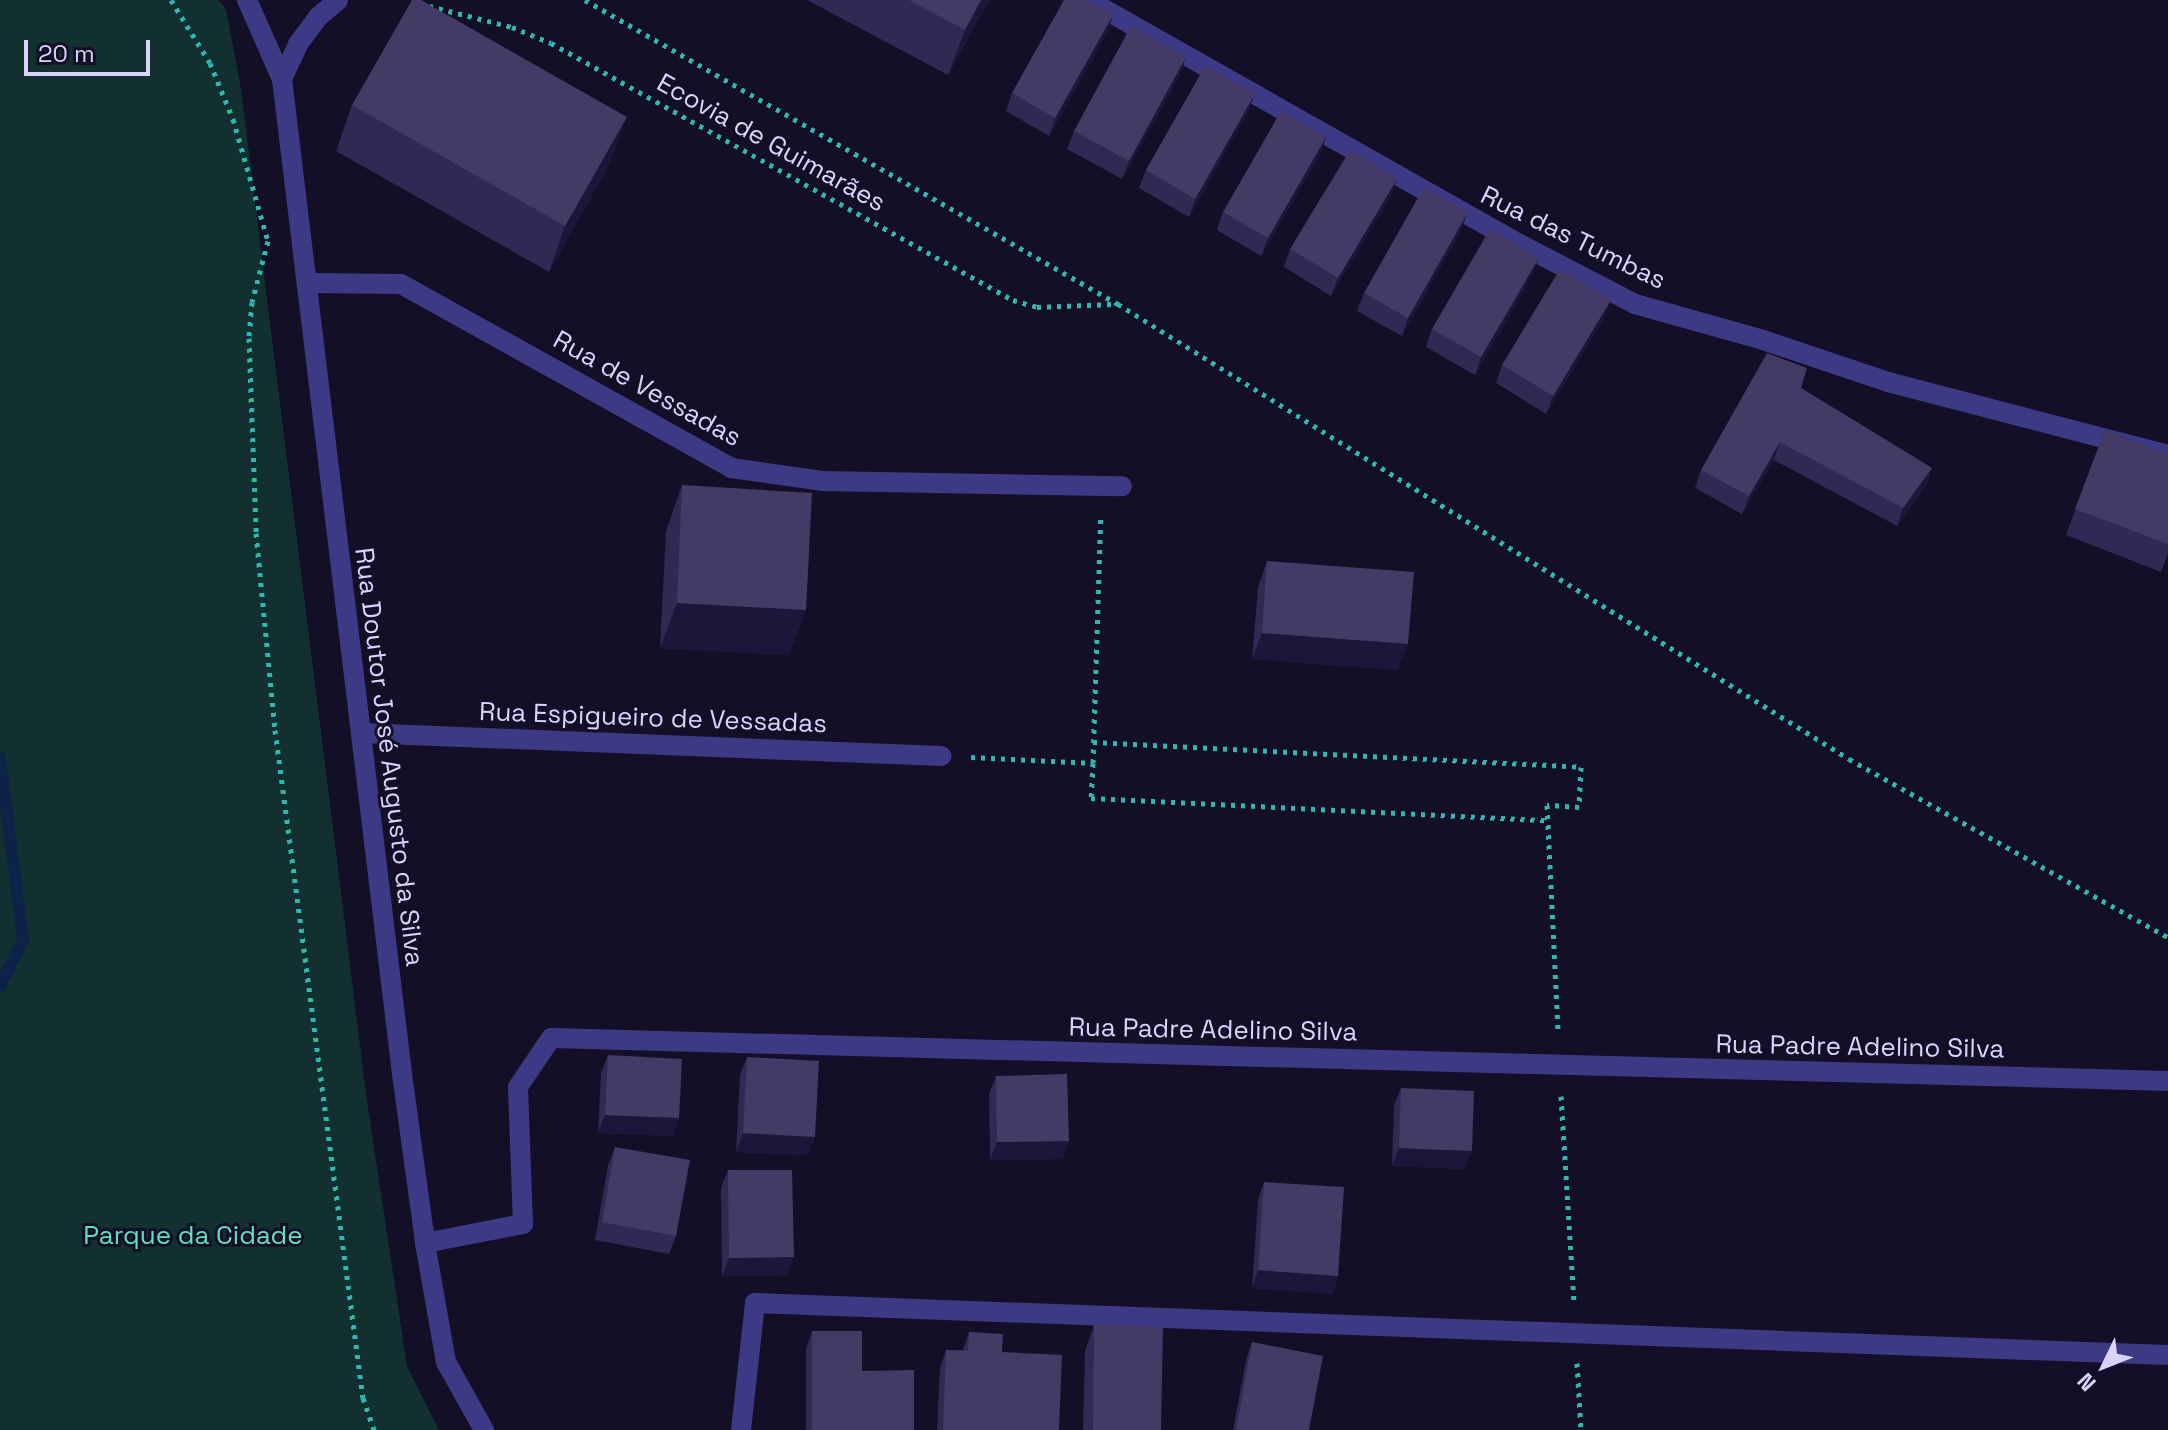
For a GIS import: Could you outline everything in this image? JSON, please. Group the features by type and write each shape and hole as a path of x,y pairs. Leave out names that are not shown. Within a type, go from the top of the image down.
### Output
{"street":[{"name":"Rua Doutor José Augusto da Silva","path":"247,0 282,79 309,283 333,516 425,1243 446,1362 484,1430"},
{"path":"282,79 298,44 318,17 338,0"},
{"name":"Rua das Tumbas","path":"1088,0 1498,233 1635,304 1763,340 1888,382 2168,455"},
{"name":"Rua de Vessadas","path":"309,283 401,284 731,468 822,481 1112,486"},
{"name":"Rua Espigueiro de Vessadas","path":"361,733 942,756"},
{"name":"Rua Padre Adelino Silva","path":"425,1243 523,1224 518,1087 551,1038 2168,1081"},
{"path":"741,1430 755,1303 2168,1355"}],"path":[{"path":"171,0 210,63 233,119 268,241 252,302 249,338 256,533 277,746 361,1383 374,1430"},
{"path":"585,0 1118,304 1849,759 2168,937"},
{"name":"Ecovia de Guimarães","path":"419,4 512,27 551,43 1013,300 1037,307 1089,302 1118,304"},
{"path":"1112,486 1091,798 1546,820"},
{"path":"1093,742 1581,767 1579,807 1547,805 1546,820 1581,1430"},
{"path":"942,756 1093,763"}],"green space":[{"name":"Parque da Cidade","path":"0,0 218,0 226,9 241,89 366,1094 407,1366 439,1430 0,1430"}],"building":[{"path":"412,0 421,0 627,117 565,226 352,105"},
{"path":"909,0 981,0 965,30"},
{"path":"1064,0 1087,0 1113,15 1055,118 1012,93"},
{"path":"1131,26 1186,57 1129,161 1074,131"},
{"path":"1205,66 1255,94 1195,199 1146,170"},
{"path":"1281,111 1326,137 1268,238 1223,212"},
{"path":"1350,150 1397,179 1338,278 1290,249"},
{"path":"1424,187 1468,212 1408,318 1364,293"},
{"path":"1490,229 1539,258 1481,357 1432,329"},
{"path":"1560,269 1611,300 1553,396 1502,365"},
{"path":"1767,353 1807,368 1801,388 1932,468 1903,508 1780,442 1749,496 1701,470"},
{"path":"2105,430 2168,455 2168,544 2075,509"},
{"path":"682,485 812,493 806,610 677,603"},
{"path":"1267,561 1414,572 1408,644 1262,633"},
{"path":"608,1055 682,1059 679,1118 605,1115"},
{"path":"747,1057 819,1061 815,1137 743,1133"},
{"path":"1067,1074 1069,1141 997,1142 996,1076"},
{"path":"1401,1088 1474,1091 1472,1151 1399,1148"},
{"path":"615,1147 690,1160 676,1236 602,1222"},
{"path":"728,1170 792,1170 794,1257 729,1258"},
{"path":"1264,1182 1344,1187 1338,1276 1258,1270"},
{"path":"1094,1325 1163,1327 1161,1430 1093,1430"},
{"path":"812,1331 862,1331 862,1371 914,1370 914,1430 812,1430"},
{"path":"969,1332 1003,1334 1002,1352 1062,1355 1059,1430 943,1430 946,1350 968,1351"},
{"path":"1252,1342 1323,1356 1309,1430 1236,1430"}],"waterway":[{"path":"0,758 23,941 0,986"}]}
